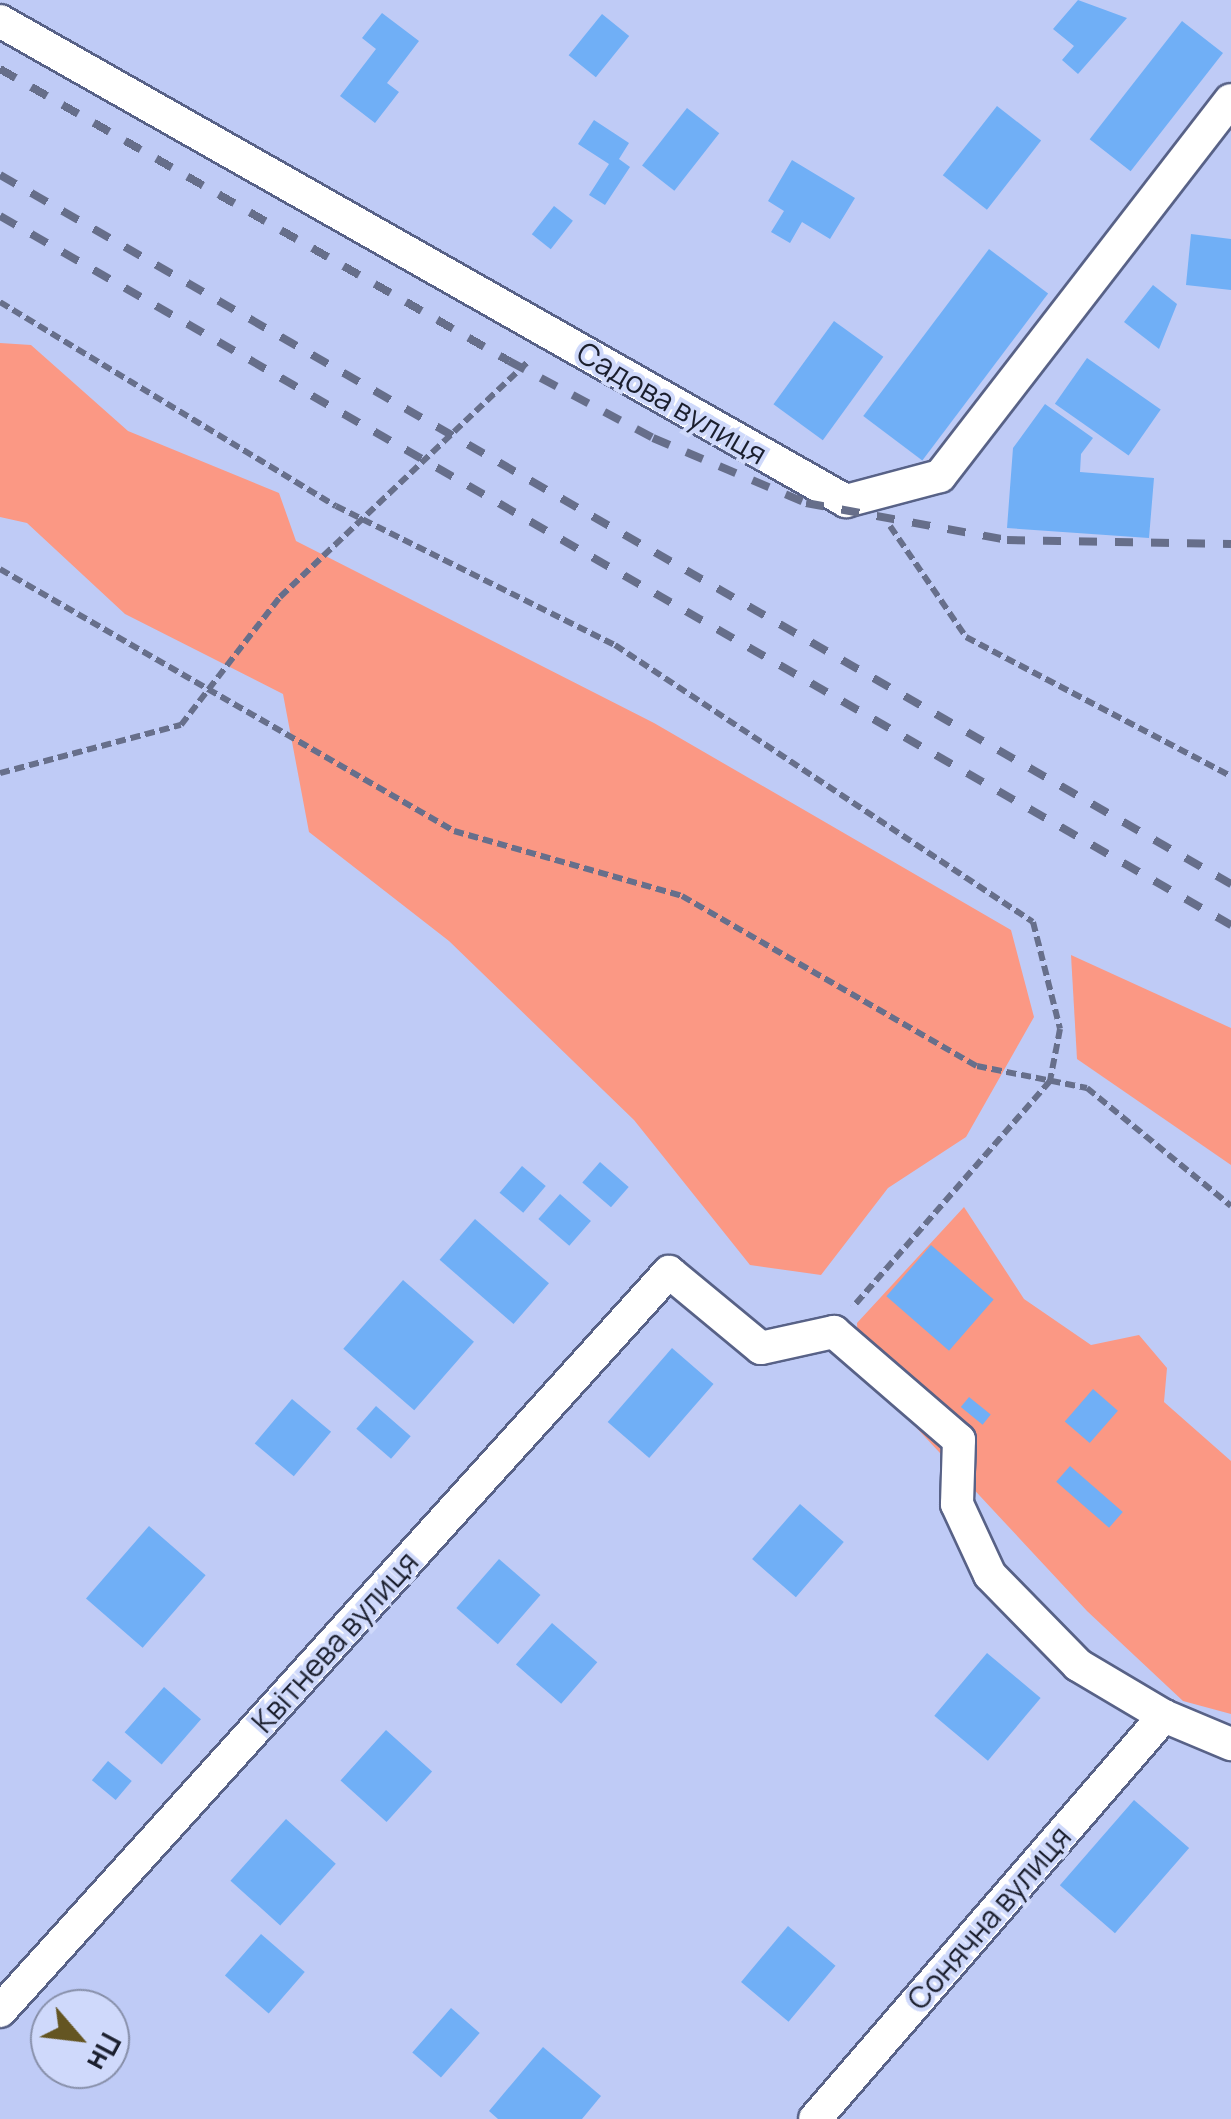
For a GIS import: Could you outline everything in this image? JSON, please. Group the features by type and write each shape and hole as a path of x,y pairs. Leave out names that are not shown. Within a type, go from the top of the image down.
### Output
{"street":[{"name":"Садова вулиця","path":"0,21 846,501 940,476 1231,100"},
{"name":"Квітнева вулиця","path":"0,2012 669,1272 761,1348 834,1332"},
{"path":"834,1332 959,1440 958,1504 990,1575 1078,1666 1164,1716 1231,1744"},
{"name":"Сонячна вулиця","path":"815,2119 1164,1716"}],"path":[{"path":"0,302 365,520 616,645 1033,922 1060,1029 1050,1082 905,1241 834,1332"},
{"path":"0,773 181,725 280,596 365,520 555,336"},
{"path":"870,494 966,636 1231,776"},
{"path":"0,569 454,831 682,896 977,1066 1087,1088 1231,1206"}],"shaded area":[{"path":"0,343 31,345 128,431 279,493 296,541 654,723 1011,930 1034,1017 966,1137 888,1188 821,1275 750,1265 634,1120 449,941 309,832 283,694 125,614 27,523 0,517"},
{"path":"1071,955 1231,1028 1231,1165 1077,1059"},
{"path":"964,1207 1024,1299 1091,1345 1139,1335 1167,1368 1164,1402 1231,1461 1231,1714 1183,1701 1087,1611 859,1366 857,1323"}],"building":[{"path":"1078,0 1127,18 1078,74 1062,60 1074,46 1053,29"},
{"path":"382,13 419,41 387,83 399,92 375,123 340,96 376,49 362,38"},
{"path":"602,14 629,36 596,77 569,55"},
{"path":"1182,21 1223,53 1131,171 1090,139"},
{"path":"997,106 1041,140 987,210 943,175"},
{"path":"687,108 719,133 674,191 642,166"},
{"path":"594,120 629,143 619,159 630,167 605,205 589,195 609,164 578,144"},
{"path":"792,160 855,198 830,239 802,222 790,243 771,232 784,211 768,201"},
{"path":"554,206 573,221 551,249 532,234"},
{"path":"1191,234 1231,239 1231,290 1186,285"},
{"path":"989,249 1048,294 922,460 863,416"},
{"path":"1153,285 1177,304 1159,349 1124,322"},
{"path":"834,321 883,357 823,440 773,404"},
{"path":"1087,358 1161,410 1129,455 1055,404"},
{"path":"1045,404 1093,438 1081,454 1080,472 1154,478 1149,538 1007,528 1013,448"},
{"path":"600,1162 629,1187 611,1207 582,1182"},
{"path":"522,1166 546,1186 523,1213 500,1193"},
{"path":"560,1194 591,1221 569,1246 538,1219"},
{"path":"475,1219 549,1283 514,1324 440,1260"},
{"path":"931,1245 994,1299 949,1351 886,1296"},
{"path":"403,1280 474,1342 414,1410 343,1349"},
{"path":"672,1348 714,1384 649,1458 608,1422"},
{"path":"1093,1389 1118,1411 1090,1443 1065,1421"},
{"path":"969,1397 991,1415 983,1425 961,1407"},
{"path":"292,1399 331,1432 294,1476 255,1443"},
{"path":"376,1406 411,1436 391,1459 356,1429"},
{"path":"1070,1466 1123,1512 1109,1528 1056,1482"},
{"path":"800,1504 844,1542 796,1597 752,1559"},
{"path":"149,1526 206,1575 143,1648 86,1598"},
{"path":"499,1559 541,1595 498,1644 456,1608"},
{"path":"552,1623 597,1662 561,1704 516,1665"},
{"path":"987,1653 1041,1698 988,1761 934,1716"},
{"path":"164,1687 201,1719 162,1764 125,1732"},
{"path":"386,1730 432,1771 387,1822 340,1781"},
{"path":"108,1761 132,1781 116,1800 92,1780"},
{"path":"1134,1800 1189,1848 1115,1933 1060,1885"},
{"path":"286,1819 336,1864 280,1926 230,1881"},
{"path":"788,1926 835,1966 789,2022 741,1982"},
{"path":"261,1934 305,1972 269,2014 225,1976"},
{"path":"451,2008 480,2033 441,2077 412,2053"},
{"path":"543,2047 601,2096 582,2119 498,2119 489,2111"}],"railway":[{"path":"0,69 509,361 653,438 806,503 1007,540 1231,544"},
{"path":"0,175 1231,884"},
{"path":"0,216 1231,925"}]}
